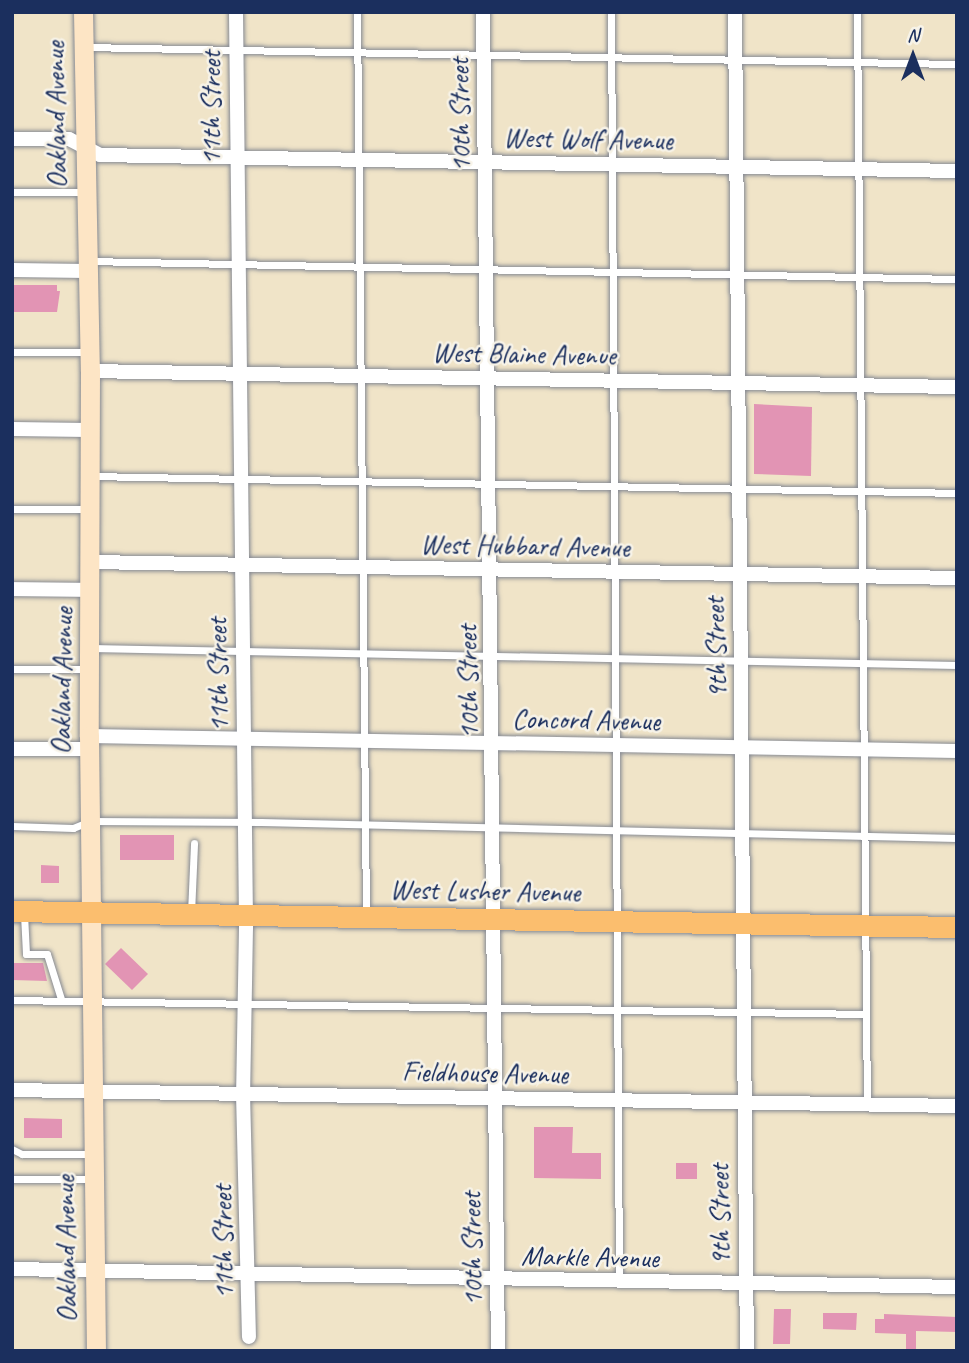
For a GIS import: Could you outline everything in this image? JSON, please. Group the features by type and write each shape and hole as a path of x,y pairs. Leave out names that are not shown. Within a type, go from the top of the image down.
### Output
{"main road":[{"name":"West Lusher Avenue","path":"18,911 957,927"}],"street":[{"name":"Oakland Avenue","path":"83,12 92,562 89,743 96,1351"},
{"name":"11th Street","path":"236,12 235,157 246,914 243,1093 249,1337"},
{"name":"10th Street","path":"484,12 484,161 488,269 486,378 494,743 494,1097 498,1351"},
{"name":"9th Street","path":"734,12 747,1351"},
{"name":"West Wolf Avenue","path":"12,139 69,139 100,155 957,171"},
{"path":"12,270 87,266"},
{"name":"West Blaine Avenue","path":"90,362 240,375 957,387"},
{"path":"12,429 88,430"},
{"name":"West Hubbard Avenue","path":"92,562 957,578"},
{"path":"12,589 92,590"},
{"name":"Concord Avenue","path":"12,749 89,743 243,739 957,751"},
{"name":"Fieldhouse Avenue","path":"12,1090 957,1106"},
{"name":"Markle Avenue","path":"12,1269 957,1287"}],"lane":[{"path":"357,12 362,568 366,654 366,916"},
{"path":"611,12 619,1282"},
{"path":"857,12 859,490 864,663 867,1105"},
{"path":"83,47 957,64"},
{"path":"12,192 85,192"},
{"path":"87,266 237,265 736,272 957,279"},
{"path":"12,352 90,362"},
{"path":"89,476 737,486 957,493"},
{"path":"12,509 90,509"},
{"path":"90,648 957,665"},
{"path":"12,669 90,669"},
{"path":"12,826 73,828 90,821 245,822 957,838"},
{"path":"191,913 194,843"},
{"path":"18,911 26,954 47,954 61,999"},
{"path":"12,1000 866,1014"},
{"path":"12,1149 22,1154 93,1154"},
{"path":"12,1179 93,1179"}],"building":[{"path":"12,285 57,285 57,291 60,291 57,312 12,312"},
{"path":"754,404 812,407 811,476 754,474"},
{"path":"120,835 174,835 174,860 120,860"},
{"path":"41,865 59,866 59,883 41,883"},
{"path":"121,948 148,974 132,990 105,964"},
{"path":"12,963 43,963 47,981 12,980"},
{"path":"24,1118 62,1119 62,1138 24,1138"},
{"path":"534,1127 573,1127 572,1153 601,1153 601,1179 534,1178"},
{"path":"676,1163 697,1163 697,1179 676,1179"},
{"path":"774,1309 791,1309 790,1344 773,1344"},
{"path":"823,1313 857,1313 856,1330 823,1329"},
{"path":"884,1314 957,1317 957,1332 916,1331 916,1351 906,1351 906,1334 875,1333 875,1319 884,1319"}]}
